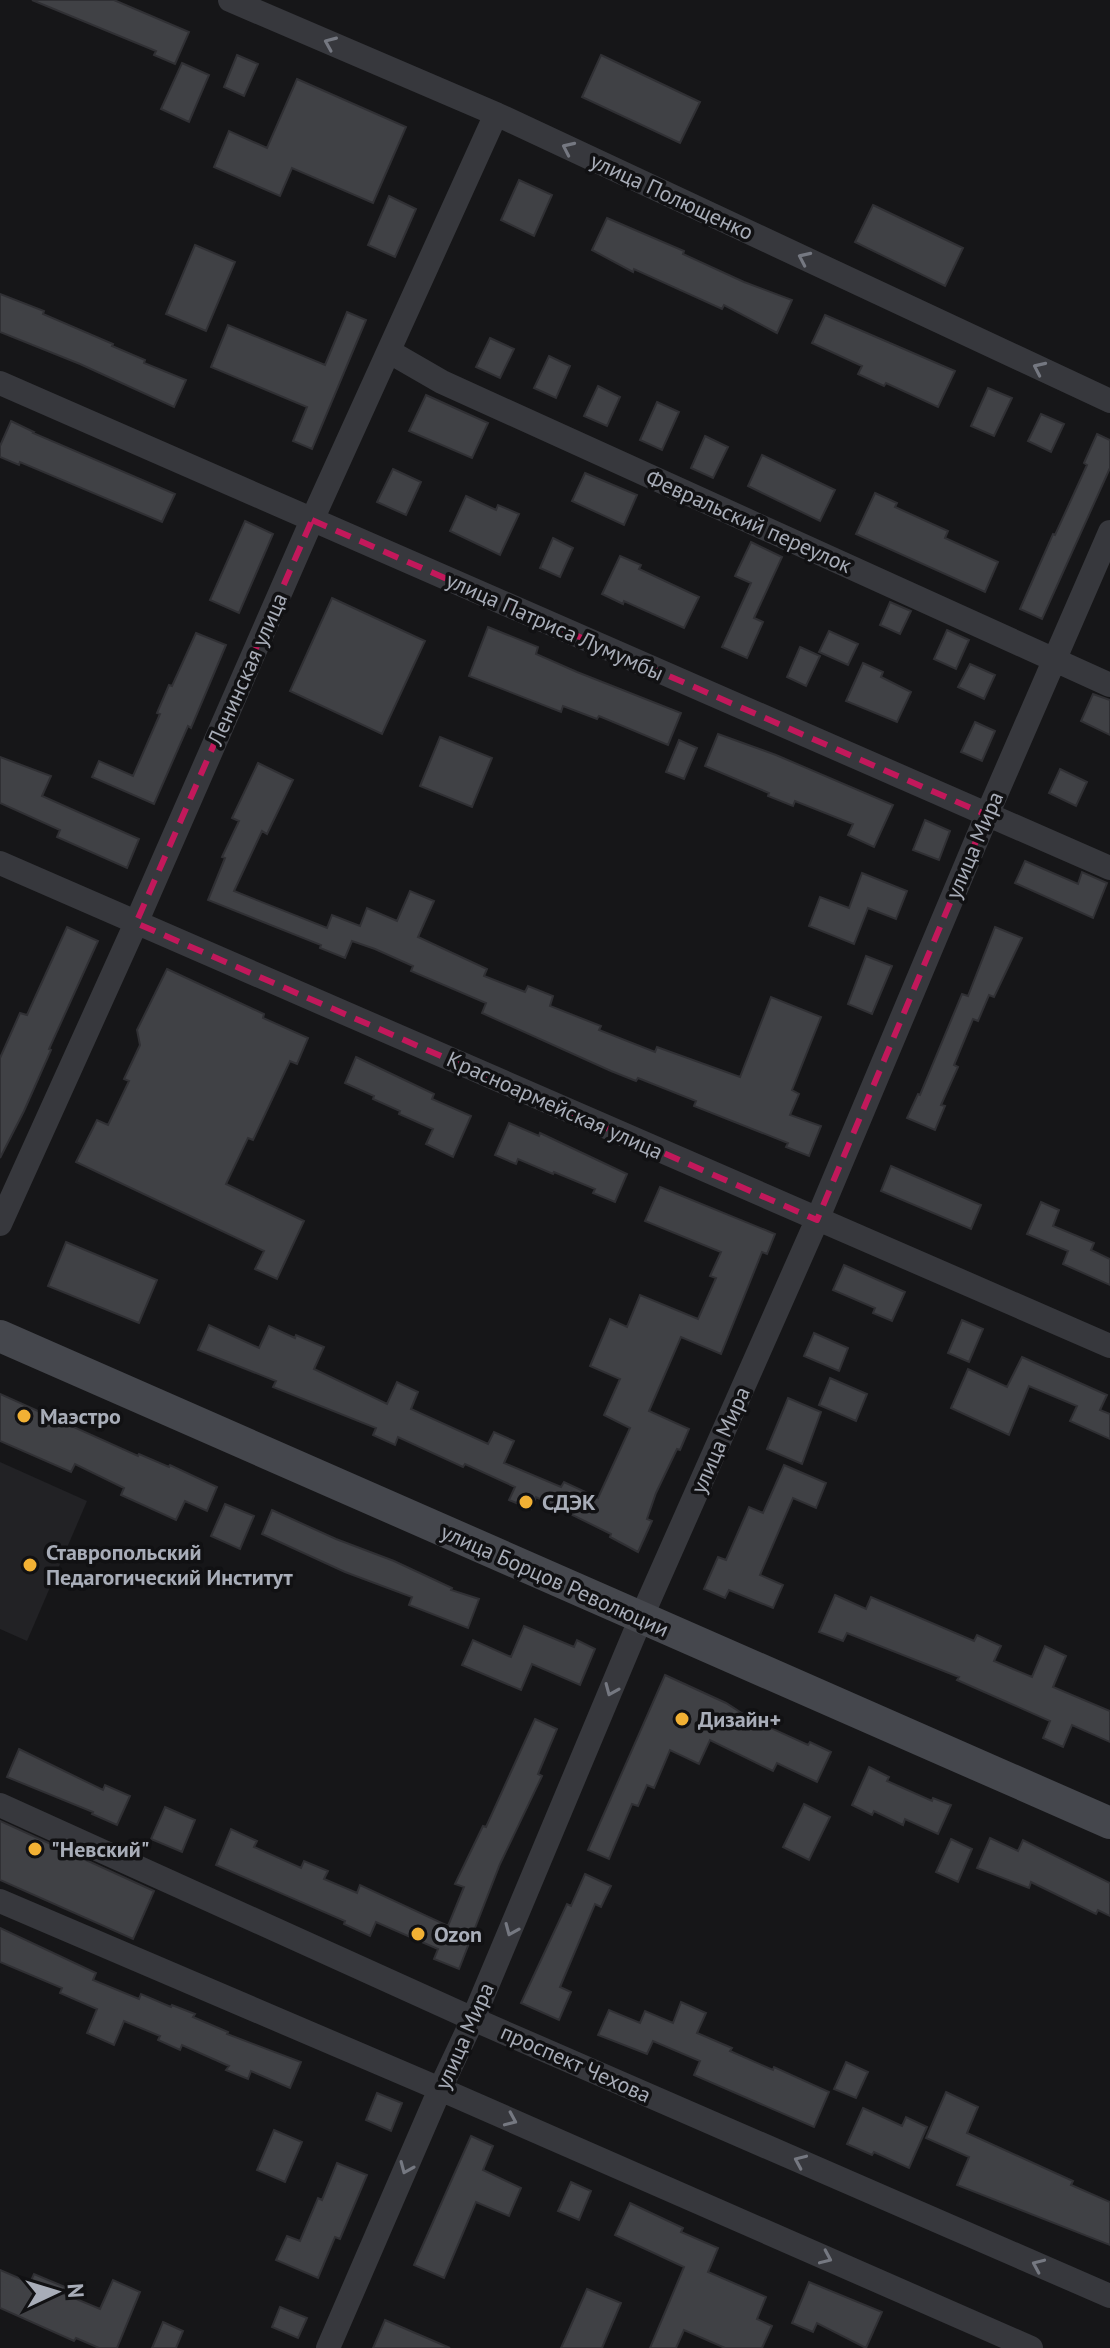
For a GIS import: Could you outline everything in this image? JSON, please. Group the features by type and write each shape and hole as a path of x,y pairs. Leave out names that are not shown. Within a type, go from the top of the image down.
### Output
{"main road":[{"name":"улица Борцов Революции","path":"0,1336 1110,1823"}],"street":[{"name":"улица Полющенко","path":"230,0 496,114 1110,401"},
{"name":"Ленинская улица","path":"0,1224 496,114"},
{"name":"Февральский переулок","path":"390,352 442,382 1110,685"},
{"name":"улица Патриса Лумумбы","path":"0,383 1110,868"},
{"name":"улица Мира","path":"328,2348 473,2019 641,1618 817,1220 1110,532"},
{"name":"Красноармейская улица","path":"0,863 1110,1346"},
{"name":"проспект Чехова","path":"0,1805 473,2019 1110,2296"},
{"path":"0,1901 440,2089 1031,2348"}],"highlighted area":[{"path":"312,520 987,815 817,1220 136,923"}],"shaded area":[{"name":"Ставропольский Педагогический Институт","path":"0,1462 87,1501 27,1641 0,1629"}],"building":[{"path":"32,0 114,0 189,32 175,64 154,55 156,51"},
{"path":"237,55 258,64 244,96 224,87"},
{"path":"601,55 700,102 680,143 582,97"},
{"path":"182,63 209,75 189,122 161,109"},
{"path":"297,79 406,127 373,203 292,168 280,196 214,167 229,131 267,148"},
{"path":"519,180 552,195 534,236 501,220"},
{"path":"389,196 416,209 395,257 368,245"},
{"path":"873,205 963,248 945,286 855,242"},
{"path":"607,218 684,251 683,254 744,282 792,300 777,333 724,305 722,309 634,269 633,272 592,250"},
{"path":"195,245 235,262 206,331 166,314"},
{"path":"0,294 44,311 43,314 186,380 174,407 0,332"},
{"path":"347,312 366,320 312,449 293,441 307,407 211,367 228,325 325,365"},
{"path":"825,315 955,371 938,407 858,374 862,366 812,343"},
{"path":"490,338 514,349 500,378 476,367"},
{"path":"549,356 570,366 556,398 534,388"},
{"path":"598,386 620,397 607,426 584,416"},
{"path":"988,388 1012,398 994,436 971,426"},
{"path":"426,395 488,423 472,458 409,431"},
{"path":"657,402 679,412 662,450 640,440"},
{"path":"1041,414 1064,424 1051,452 1028,441"},
{"path":"11,421 175,494 162,522 20,462 19,465 0,457 0,446"},
{"path":"1097,434 1110,440 1110,468 1042,619 1020,609 1087,465 1084,463"},
{"path":"705,436 728,447 713,478 691,468"},
{"path":"762,455 835,490 820,521 748,486"},
{"path":"393,469 421,482 406,515 377,502"},
{"path":"585,473 637,495 624,525 572,501"},
{"path":"875,493 897,503 895,507 948,531 945,538 998,562 985,592 856,534"},
{"path":"466,496 496,510 498,505 519,514 500,555 450,531"},
{"path":"245,521 273,534 239,613 210,600"},
{"path":"553,538 573,548 560,577 540,568"},
{"path":"751,542 782,557 754,618 763,622 747,658 722,647 751,583 735,576"},
{"path":"620,556 641,565 639,569 699,597 684,628 602,594"},
{"path":"332,598 425,641 382,734 290,691"},
{"path":"890,602 911,611 900,634 880,625"},
{"path":"488,627 538,647 536,654 681,713 668,745 599,716 597,719 563,706 561,712 469,676"},
{"path":"947,630 969,640 956,669 934,659"},
{"path":"829,631 858,644 848,665 819,652"},
{"path":"196,633 226,645 154,804 92,777 99,761 133,776 169,685 172,686"},
{"path":"800,647 820,656 806,686 787,677"},
{"path":"863,663 883,672 881,677 911,692 897,722 846,701"},
{"path":"970,664 995,675 984,699 958,687"},
{"path":"1093,694 1110,700 1110,735 1081,721"},
{"path":"975,722 995,731 982,761 961,752"},
{"path":"718,734 893,805 874,847 848,835 853,824 795,801 793,806 705,766"},
{"path":"440,737 492,758 472,807 420,786"},
{"path":"679,740 697,748 684,779 666,772"},
{"path":"0,757 51,776 42,796 139,839 127,868 57,837 60,830 0,803"},
{"path":"258,763 293,780 267,834 262,831 234,891 327,928 332,915 360,926 367,908 397,921 410,891 434,901 418,937 487,969 484,976 525,992 528,986 553,996 550,1006 601,1026 599,1030 655,1052 657,1047 740,1077 771,997 821,1017 792,1090 799,1094 790,1115 821,1126 809,1156 786,1147 788,1143 694,1106 696,1101 611,1071 482,1013 486,1003 411,971 413,966 375,949 352,941 345,958 320,948 321,945 208,900 225,858 222,857 239,821 232,818"},
{"path":"1060,769 1087,782 1076,806 1049,793"},
{"path":"925,820 950,831 939,860 913,850"},
{"path":"1025,861 1078,884 1082,872 1107,883 1093,918 1015,883"},
{"path":"862,873 907,891 896,919 868,908 854,944 809,926 820,897 849,908"},
{"path":"67,927 98,941 24,1111 0,1158 0,1058 20,1013 27,1015"},
{"path":"995,927 1022,938 994,997 989,995 978,1021 973,1019 954,1065 958,1067 941,1105 945,1106 935,1130 907,1118 920,1095 962,994 968,996"},
{"path":"866,956 892,966 872,1014 848,1004"},
{"path":"167,969 308,1038 297,1064 290,1061 253,1140 248,1138 226,1184 304,1221 277,1279 255,1269 264,1251 76,1162 97,1120 108,1125 129,1081 124,1079 140,1045 137,1030"},
{"path":"356,1057 434,1094 432,1099 471,1116 453,1157 426,1144 433,1129 399,1114 400,1111 373,1099 374,1096 345,1083"},
{"path":"509,1123 539,1136 540,1133 627,1174 615,1202 593,1193 595,1189 554,1172 518,1159 516,1164 495,1155"},
{"path":"891,1166 981,1205 971,1229 881,1191"},
{"path":"660,1187 775,1234 767,1254 762,1252 721,1354 681,1337 649,1411 689,1429 656,1493 647,1519 652,1521 638,1552 610,1537 611,1534 536,1497 531,1509 509,1500 515,1487 465,1464 463,1467 398,1437 395,1445 373,1435 376,1428 273,1387 276,1381 198,1350 209,1325 259,1348 269,1326 295,1338 296,1335 324,1347 314,1369 387,1404 397,1382 418,1392 411,1409 488,1444 494,1432 514,1441 504,1463 561,1487 564,1482 598,1498 630,1428 604,1415 620,1379 590,1366 610,1319 627,1327 640,1295 698,1319 716,1278 710,1276 721,1252 645,1221"},
{"path":"1041,1202 1059,1210 1053,1226 1094,1243 1091,1250 1110,1259 1110,1285 1063,1264 1068,1251 1027,1234"},
{"path":"66,1242 157,1280 139,1323 48,1286"},
{"path":"844,1265 905,1292 892,1321 873,1313 875,1308 833,1290"},
{"path":"962,1320 983,1329 969,1362 948,1353"},
{"path":"814,1333 848,1348 839,1371 804,1356"},
{"path":"1022,1357 1107,1395 1100,1410 1110,1414 1110,1439 1070,1421 1077,1406 1029,1386 1009,1435 951,1408 968,1369 1007,1387"},
{"path":"830,1378 867,1394 856,1421 819,1405"},
{"path":"0,1394 138,1456 170,1465 217,1487 207,1511 185,1501 176,1520 121,1495 124,1488 75,1464 71,1472 0,1441"},
{"path":"788,1398 821,1412 802,1464 767,1449"},
{"path":"784,1465 826,1483 816,1508 793,1498 760,1575 783,1585 773,1608 729,1590 725,1598 704,1589 718,1557 726,1560 749,1507 763,1513"},
{"path":"225,1504 254,1516 240,1549 211,1536"},
{"path":"272,1510 394,1561 451,1590 479,1599 468,1628 409,1605 412,1597 345,1572 262,1534"},
{"path":"835,1595 866,1609 871,1597 974,1641 977,1635 1001,1646 994,1661 1032,1677 1045,1646 1066,1656 1053,1687 1110,1711 1110,1742 1072,1725 1063,1747 1043,1738 1050,1721 957,1680 959,1677 847,1633 843,1641 819,1632"},
{"path":"524,1626 574,1647 577,1640 595,1649 580,1685 532,1664 521,1690 462,1665 473,1640 511,1657"},
{"path":"665,1675 726,1703 751,1719 831,1752 817,1782 777,1763 773,1771 710,1740 699,1764 670,1750 654,1788 647,1785 638,1806 632,1804 609,1859 588,1850"},
{"path":"535,1719 557,1729 538,1774 542,1776 500,1864 459,1969 434,1959 438,1949 376,1922 370,1936 344,1924 345,1921 216,1865 231,1829 257,1841 254,1847 301,1868 304,1861 328,1871 324,1879 357,1893 360,1885 448,1926 464,1887 455,1884 483,1826 486,1827"},
{"path":"19,1749 103,1790 105,1785 130,1796 117,1825 7,1777"},
{"path":"869,1767 889,1777 887,1781 932,1801 933,1798 951,1805 938,1834 905,1819 903,1825 874,1811 872,1815 852,1805"},
{"path":"804,1804 830,1817 809,1860 783,1847"},
{"path":"165,1807 195,1820 182,1852 151,1839"},
{"name":"\"Невский\"","path":"0,1821 154,1891 133,1939 0,1880"},
{"path":"990,1838 1018,1851 1023,1840 1110,1883 1110,1916 1098,1910 1096,1914 1031,1882 1029,1888 977,1868"},
{"path":"951,1839 972,1849 958,1882 936,1872"},
{"path":"585,1874 611,1886 601,1907 595,1904 560,1987 571,1992 559,2020 521,2003 567,1904 571,1906"},
{"path":"0,1928 96,1973 93,1980 139,1999 141,1994 195,2014 193,2017 227,2034 301,2062 290,2088 251,2071 248,2079 226,2070 229,2066 182,2045 180,2050 158,2040 160,2036 124,2021 114,2045 87,2033 97,2009 60,1993 62,1988 0,1962"},
{"path":"681,2002 706,2013 697,2033 732,2048 730,2051 829,2092 814,2127 694,2075 700,2061 653,2041 647,2054 598,2035 609,2010 640,2023 645,2011 673,2023"},
{"path":"846,2062 868,2072 856,2098 834,2089"},
{"path":"946,2092 978,2107 967,2133 1073,2181 1071,2185 1110,2202 1110,2245 957,2185 969,2157 926,2138"},
{"path":"377,2093 402,2103 391,2131 366,2120"},
{"path":"863,2108 902,2126 906,2117 927,2127 909,2168 847,2144"},
{"path":"274,2130 302,2142 285,2182 257,2170"},
{"path":"471,2136 493,2146 483,2170 521,2188 509,2216 476,2202 444,2278 414,2265"},
{"path":"337,2163 367,2175 340,2239 335,2237 318,2278 276,2260 287,2236 300,2241"},
{"path":"571,2182 591,2191 579,2220 558,2211"},
{"path":"630,2203 683,2228 681,2232 718,2248 708,2272 766,2297 757,2319 772,2326 762,2348 725,2348 684,2330 676,2348 650,2348 684,2267 615,2235"},
{"path":"0,2270 30,2283 34,2274 65,2287 62,2293 100,2309 113,2280 140,2292 117,2348 99,2348 76,2338 74,2341 0,2308"},
{"path":"809,2282 882,2312 866,2348 817,2323 813,2332 792,2323"},
{"path":"587,2289 621,2303 602,2348 561,2348"},
{"path":"280,2307 307,2318 298,2338 272,2327"},
{"path":"385,2320 450,2348 373,2348"},
{"path":"163,2322 183,2331 176,2348 152,2348"}],"place":[{"name":"Маэстро","path":"24,1416"},
{"name":"СДЭК","path":"526,1502"},
{"name":"Ставропольский Педагогический Институт","path":"30,1565"},
{"name":"Дизайн+","path":"682,1719"},
{"name":"\"Невский\"","path":"35,1849"},
{"name":"Ozon","path":"418,1934"}]}
